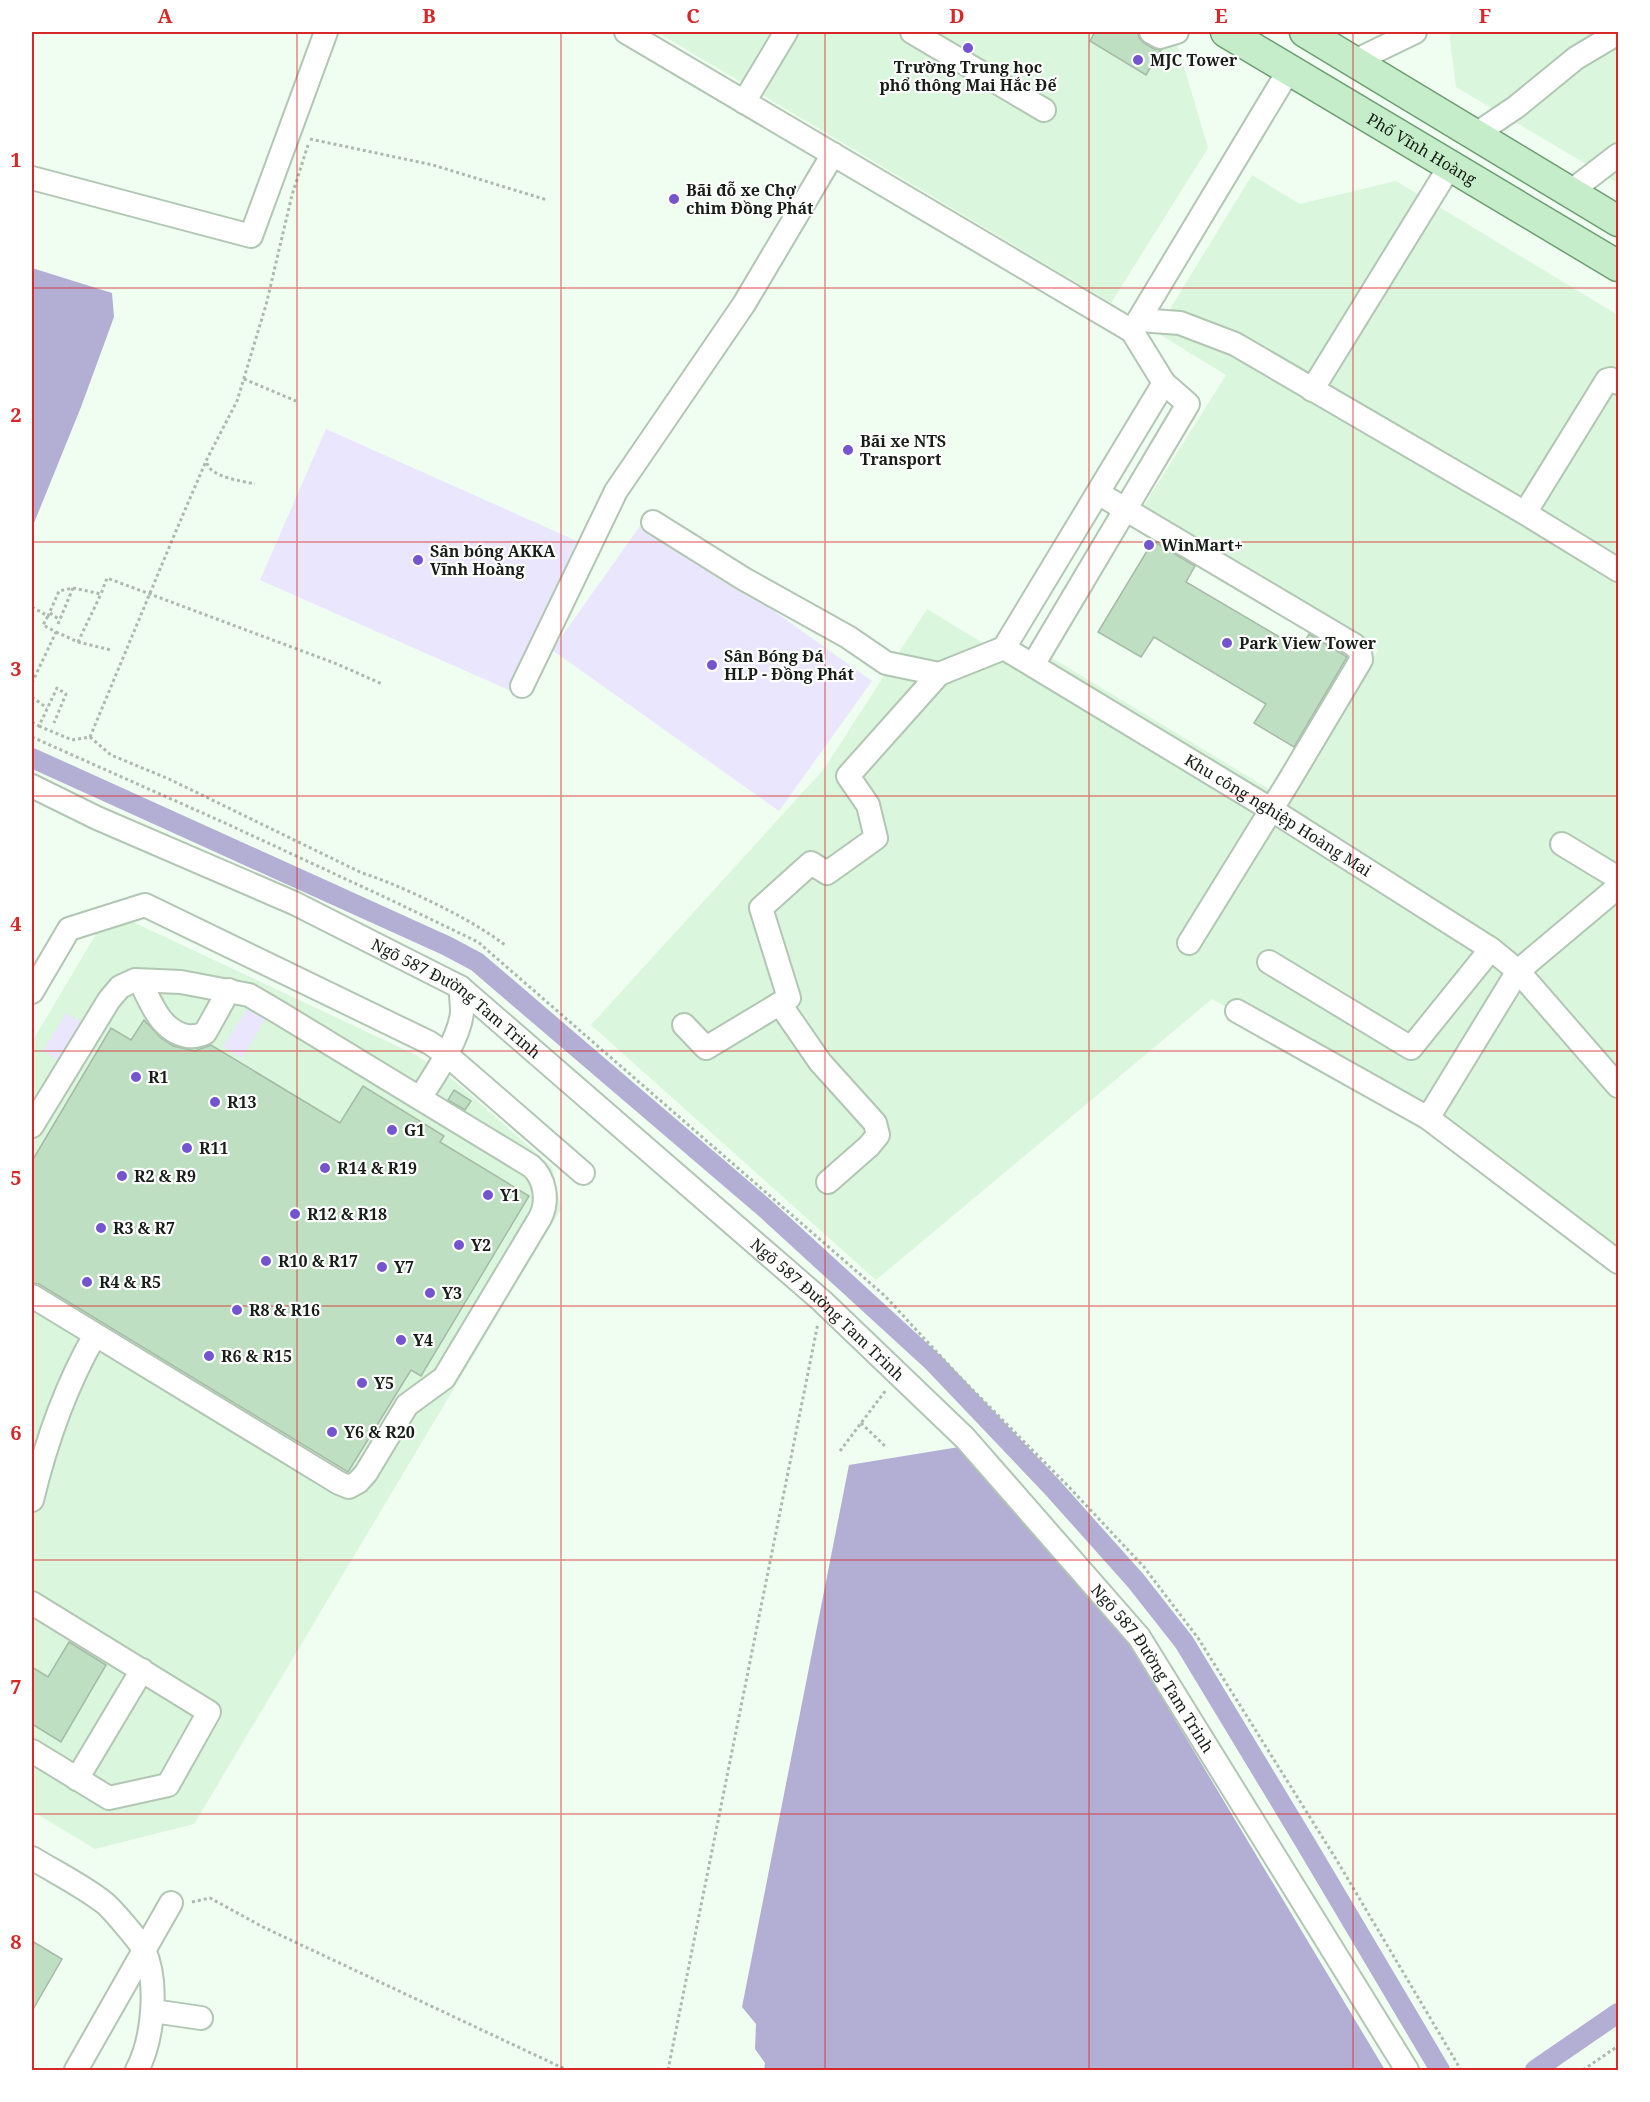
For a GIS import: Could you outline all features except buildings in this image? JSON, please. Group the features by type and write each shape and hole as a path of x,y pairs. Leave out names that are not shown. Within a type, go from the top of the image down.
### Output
{"main road":[{"name":"Phố Vĩnh Hoàng","path":"1226,32 1618,266"},
{"path":"1289,69 1309,33 1618,221"},
{"path":"1324,91 1350,59"}],"street":[{"path":"32,178 251,236 326,32"},
{"path":"626,32 833,154 1135,325 1180,323 1234,344 1526,513 1618,570"},
{"path":"744,102 786,32"},
{"path":"912,32 1044,110"},
{"path":"1151,32 1160,37 1178,32"},
{"path":"1350,59 1415,32"},
{"path":"1476,134 1516,107 1576,58 1618,33"},
{"path":"1135,325 1289,69"},
{"path":"522,686 616,491 744,304 833,154"},
{"path":"1570,192 1618,155"},
{"path":"1312,390 1450,166"},
{"path":"1033,665 1188,404 1164,383 1135,325"},
{"path":"1526,513 1607,380 1611,379 1618,383"},
{"path":"684,1025 706,1047 789,998 761,908 811,863 827,873 876,838 868,805 848,776 939,674 1004,648 1164,383"},
{"path":"1098,493 1354,645 1360,651 1360,665 1189,943"},
{"path":"653,522 744,579 848,637 886,663 939,674"},
{"name":"Khu công nghiệp Hoàng Mai","path":"1004,648 1272,810 1491,949 1518,971 1618,1086"},
{"name":"Ngõ 587 Đường Tam Trinh","path":"32,786 97,818 294,903 460,987 822,1301 965,1438 1139,1637 1407,2070"},
{"path":"1562,843 1618,878"},
{"path":"1428,1118 1518,971 1618,887"},
{"path":"32,992 69,929 145,905 430,1043 447,1055 583,1173"},
{"path":"1269,962 1411,1048 1491,949"},
{"path":"140,981 161,1020 168,1028 189,1036 200,1036 205,1033 229,990"},
{"path":"32,1126 109,1000 126,983 181,982 229,990 259,1000 531,1166 539,1173 543,1186 545,1210 444,1378 407,1405 366,1473 358,1482 349,1487 339,1484 32,1296"},
{"path":"420,1098 447,1055 462,1014 460,987"},
{"path":"780,1004 820,1062 875,1123 878,1134 828,1182"},
{"path":"1237,1011 1428,1118 1618,1262"},
{"path":"32,1500 43,1455 57,1415 71,1380 95,1335"},
{"path":"32,1603 209,1712 168,1785 110,1798 32,1751"},
{"path":"77,1779 142,1670"},
{"path":"32,1858 104,1902 144,1949 153,2011 142,2060 137,2070"},
{"path":"76,2070 169,1907"},
{"path":"153,2011 201,2018"}],"path":[{"path":"90,737 149,592 206,462 237,401 266,305 292,195 310,139 433,165 547,200"},
{"path":"244,379 296,401"},
{"path":"206,462 214,474 255,484"},
{"path":"78,642 108,578 337,664 382,684"},
{"path":"101,594 73,588 59,591 43,625 78,642 111,650"},
{"path":"32,607 59,622 73,588"},
{"path":"32,683 56,632"},
{"path":"39,726 57,688 66,694 54,723"},
{"path":"32,697 48,708"},
{"path":"32,722 72,740 90,737"},
{"path":"90,737 111,755 169,779 362,873 386,880 447,909 480,926 505,945"},
{"path":"668,2070 822,1301"},
{"path":"840,1451 898,1374"},
{"path":"861,1423 887,1448"},
{"path":"169,1907 187,1911 192,1901 210,1898 263,1927 567,2070"},
{"path":"1583,2070 1618,2046"}],"shaded area":[{"path":"657,32 1163,32 1176,40 1208,148 1111,303"},
{"path":"1449,32 1618,32 1618,183 1456,87"},
{"path":"1252,175 1300,204 1396,181 1618,315 1618,1267 1424,1121 1212,999 876,1280 591,1025 824,769 927,609 1039,677 1052,658 1287,800 1378,650 1143,507 1226,375 1156,332"},
{"path":"32,268 112,293 114,317 81,407 32,528"},
{"name":"Sân bóng AKKA Vĩnh Hoàng","path":"326,429 577,541 511,691 260,580"},
{"name":"Sân Bóng Đá HLP - Đồng Phát","path":"645,519 872,681 779,811 552,650"},
{"path":"133,922 416,1055 456,1082 552,1167 561,1209 194,1824 95,1849 32,1811 32,1042 96,934"},
{"path":"248,1007 266,1018 242,1058 223,1047"},
{"path":"66,1013 86,1025 63,1063 43,1051"},
{"path":"959,1447 1122,1631 1385,2070 764,2070 765,2063 755,2049 756,2024 742,2007 849,1465"}],"waterway":[{"path":"32,758 447,946 477,962 767,1210 934,1363 1052,1487 1136,1581 1184,1642 1440,2070"},
{"path":"1535,2070 1618,2013"}],"place":[{"name":"Trường Trung học phổ thông Mai Hắc Đế","path":"968,48"},
{"name":"MJC Tower","path":"1138,60"},
{"name":"Bãi đỗ xe Chợ chim Đồng Phát","path":"674,199"},
{"name":"Bãi xe NTS Transport","path":"848,450"},
{"name":"WinMart+","path":"1149,545"},
{"name":"Sân bóng AKKA Vĩnh Hoàng","path":"418,560"},
{"name":"Park View Tower","path":"1227,643"},
{"name":"Sân Bóng Đá HLP - Đồng Phát","path":"712,665"},
{"name":"R1","path":"136,1077"},
{"name":"R13","path":"215,1102"},
{"name":"G1","path":"392,1130"},
{"name":"R11","path":"187,1148"},
{"name":"R14 & R19","path":"325,1168"},
{"name":"R2 & R9","path":"122,1176"},
{"name":"Y1","path":"488,1195"},
{"name":"R12 & R18","path":"295,1214"},
{"name":"R3 & R7","path":"101,1228"},
{"name":"Y2","path":"459,1245"},
{"name":"R10 & R17","path":"266,1261"},
{"name":"Y7","path":"382,1267"},
{"name":"R4 & R5","path":"87,1282"},
{"name":"Y3","path":"430,1293"},
{"name":"R8 & R16","path":"237,1310"},
{"name":"Y4","path":"401,1340"},
{"name":"R6 & R15","path":"209,1356"},
{"name":"Y5","path":"362,1383"},
{"name":"Y6 & R20","path":"332,1432"}]}
